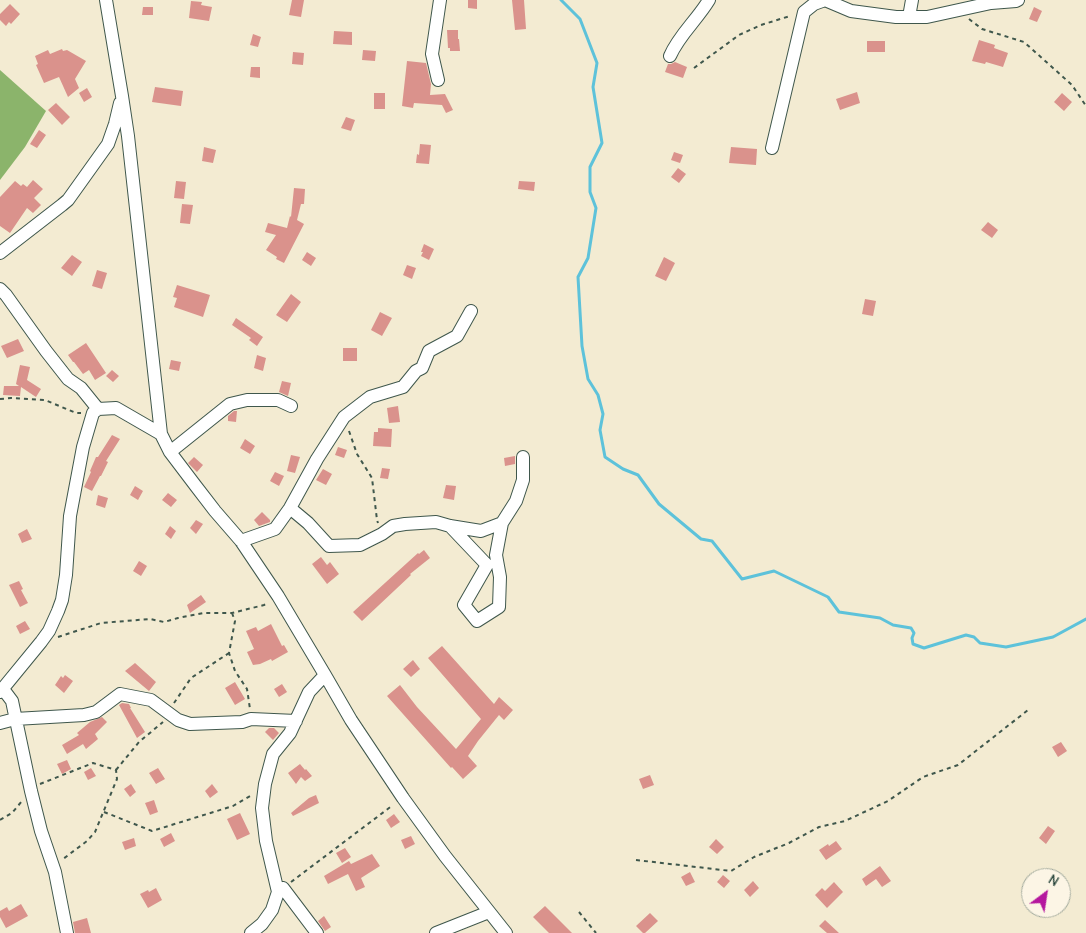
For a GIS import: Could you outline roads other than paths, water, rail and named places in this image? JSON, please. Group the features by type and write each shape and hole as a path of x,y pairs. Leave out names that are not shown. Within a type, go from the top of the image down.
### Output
{"street":[{"path":"106,0 128,136 161,434 170,452 215,511 242,541 278,596 351,720 403,798 445,856 506,933"},
{"path":"438,80 432,54 440,0"},
{"path":"670,56 676,43 701,13 709,0"},
{"path":"772,148 804,12 814,4 825,0 851,10 896,17 909,17 927,16 991,3 1018,0"},
{"path":"909,17 912,0"},
{"path":"0,253 68,200 108,144 122,96"},
{"path":"0,289 68,379 81,388 96,411"},
{"path":"242,541 275,529 290,508 344,417 370,397 403,387 416,371 422,368 429,351 457,336 471,311"},
{"path":"170,452 230,404 247,400 278,400 291,406"},
{"path":"96,411 116,408 161,434"},
{"path":"67,933 55,872 41,831 12,701 1,690 49,631 62,600 66,574 70,516 83,447 96,411"},
{"path":"487,565 464,604 477,622 499,607 500,577 496,554 502,523 516,501 523,480 523,457"},
{"path":"290,508 329,546 360,545 394,526 406,524 436,522 481,531 502,523"},
{"path":"450,526 500,577"},
{"path":"254,932 272,910 278,892 266,841 262,808 265,784 273,754 290,733 309,692 325,675"},
{"path":"0,723 15,720 84,715 96,712 120,694 151,700 178,720 190,724 242,722 251,718 296,722"},
{"path":"283,888 317,933"},
{"path":"436,933 489,912"}],"waterway":[{"path":"561,0 580,19 597,63 593,87 602,143 590,167 590,192 596,208 588,258 578,277 582,346 588,379 598,395 603,414 600,430 605,457 623,469 638,475 659,504 701,539 712,541 742,579 774,571 828,597 839,612 880,618 893,625 911,628 914,633 912,638 913,644 924,648 966,635 974,637 980,643 1006,647 1053,637 1086,619"}]}
